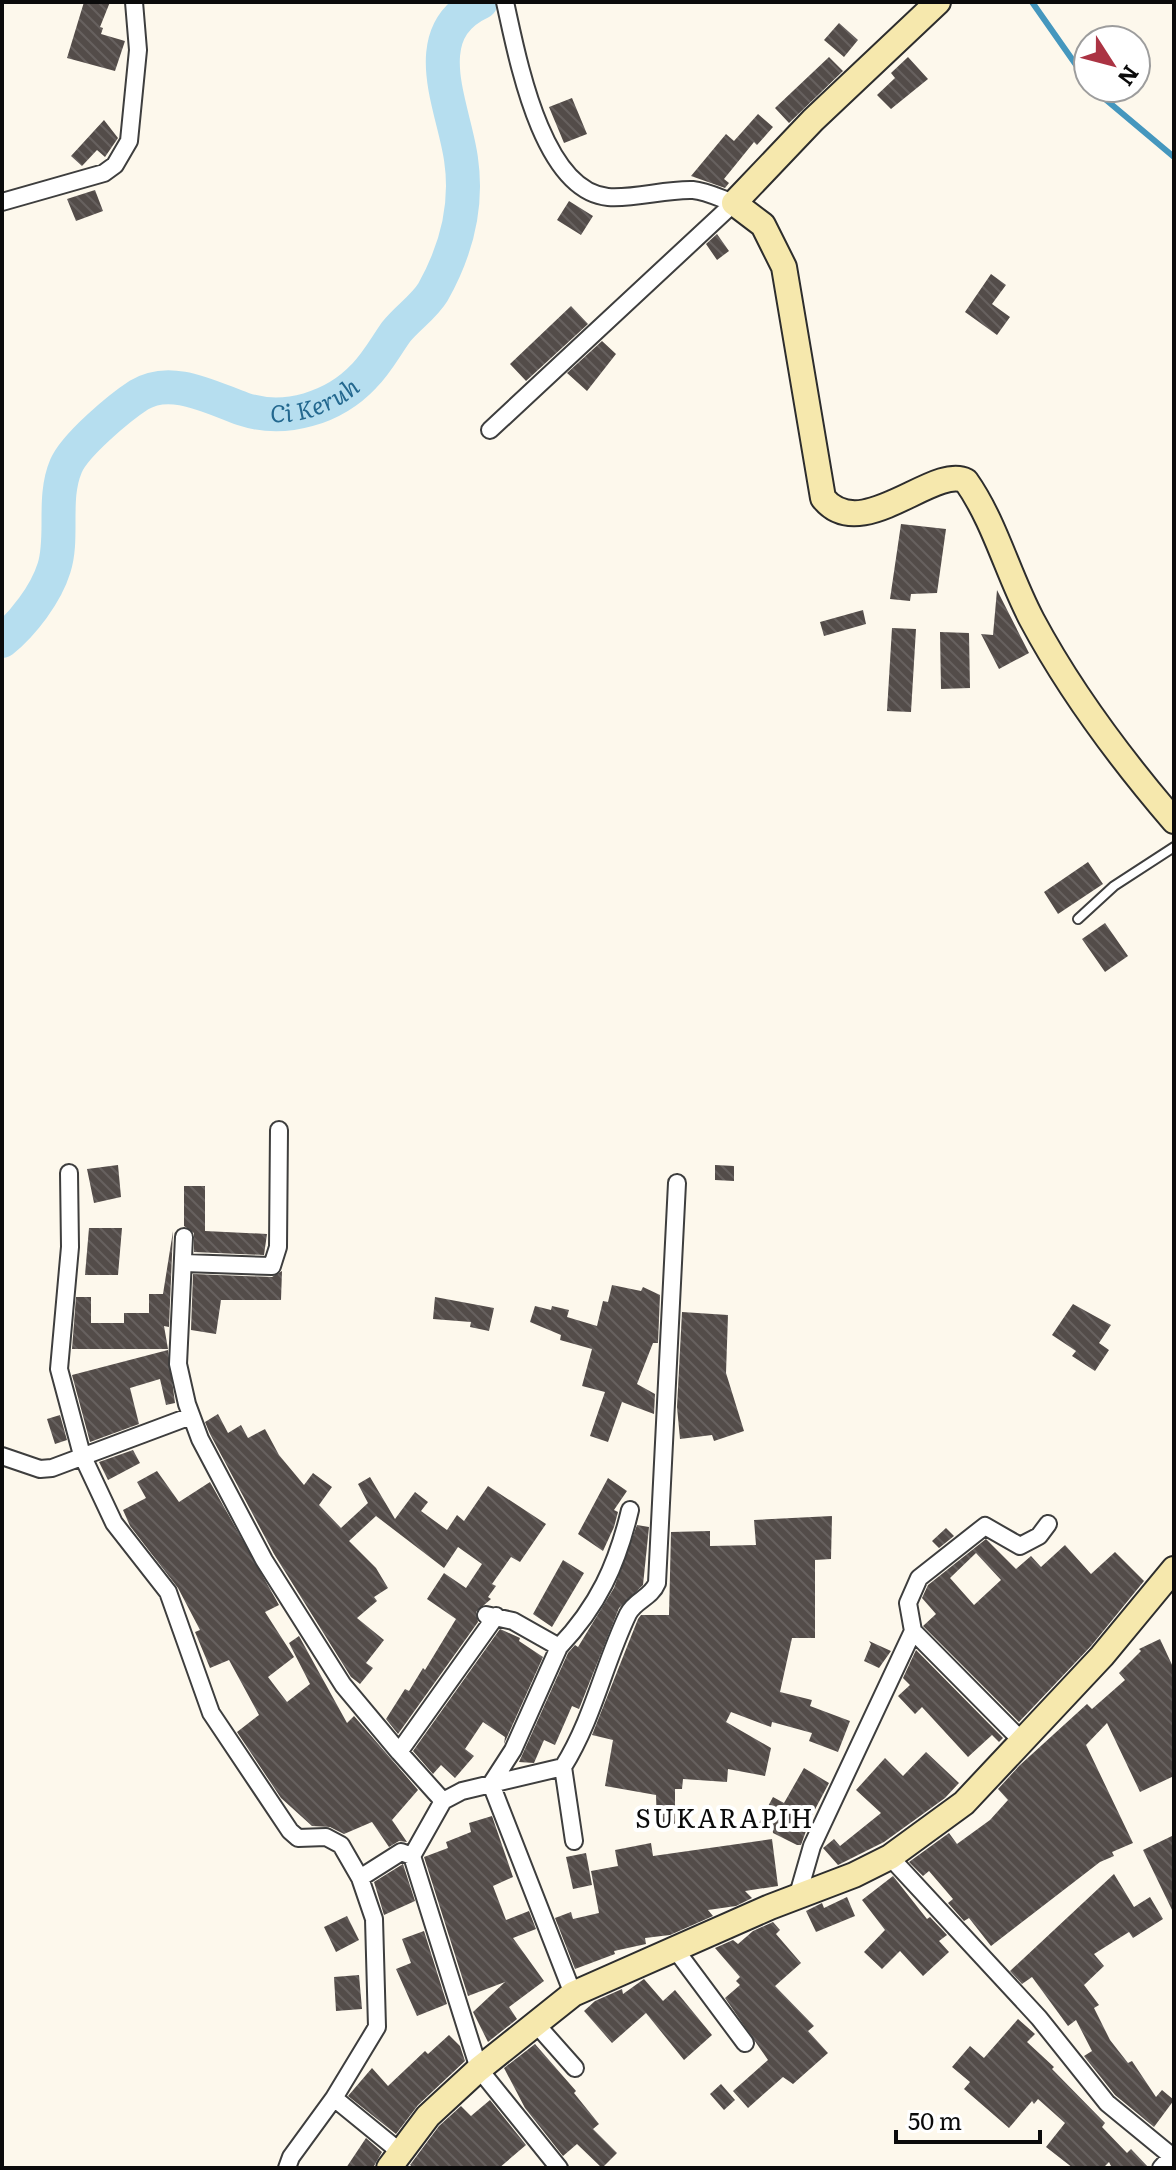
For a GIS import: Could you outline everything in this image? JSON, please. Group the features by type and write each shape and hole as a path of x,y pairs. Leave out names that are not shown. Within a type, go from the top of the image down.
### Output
{"street":[{"path":"2,202 104,173 123,153 129,141 138,50 134,2"},
{"path":"505,2 514,42 545,141 566,172 585,189 607,197 695,190 734,203 763,225 784,267 823,498 833,510 855,513 898,503 948,478 966,481 989,524 1008,572 1062,673 1113,749 1174,821"},
{"path":"490,430 734,203 813,120 938,2"},
{"path":"184,1263 272,1266 277,1258 279,1235 279,1130"},
{"path":"69,1173 70,1247 59,1369 82,1455 114,1523 168,1592 211,1713 290,1831 298,1838 326,1837 341,1845 360,1878 374,1919 377,2027 334,2098 291,2157 287,2168"},
{"path":"574,1841 563,1767 577,1744 629,1612 654,1590 657,1583 677,1183"},
{"path":"184,1237 178,1364 191,1416 215,1473 264,1560 343,1685 443,1801"},
{"path":"2,1456 40,1469 52,1468 191,1416"},
{"path":"491,1784 513,1750 559,1647 594,1606 607,1584 620,1553 630,1510"},
{"path":"1021,1740 913,1631 908,1603 919,1578 985,1526 1020,1546 1039,1536 1048,1524"},
{"path":"334,2098 394,2159 428,2116 479,2069 573,1994 890,1857 964,1803 1012,1756 1021,1740 1102,1656 1174,1569"},
{"path":"399,1752 491,1615 513,1621 559,1647"},
{"path":"797,1898 812,1846 913,1631"},
{"path":"559,2168 479,2069 412,1856 443,1801 462,1791 563,1767"},
{"path":"491,1784 573,1994"},
{"path":"360,1878 401,1852 412,1856"},
{"path":"890,1857 1039,2018 1107,2103 1169,2161"},
{"path":"675,1949 745,2043"},
{"path":"536,2024 575,2068"}],"lane":[{"path":"1078,919 1114,886 1174,847"}],"building":[{"path":"84,2 110,2 100,27 103,28 101,34 125,41 115,71 67,58"},
{"path":"839,23 858,40 844,57 824,40"},
{"path":"829,57 843,71 789,123 775,108"},
{"path":"908,57 928,79 891,109 877,95 895,78 891,73"},
{"path":"572,98 587,134 564,143 549,107"},
{"path":"758,114 773,127 757,145 754,142 724,179 729,183 725,188 691,176 726,134 734,141"},
{"path":"104,120 118,138 105,157 97,150 82,166 71,156"},
{"path":"95,190 103,211 76,221 67,199"},
{"path":"569,201 593,216 581,235 557,220"},
{"path":"717,234 729,251 717,260 706,244"},
{"path":"991,274 1006,285 992,304 1010,317 997,335 965,312"},
{"path":"571,306 588,324 526,381 510,364"},
{"path":"602,341 616,354 587,391 567,373"},
{"path":"901,524 946,529 937,593 911,594 910,601 890,599"},
{"path":"997,590 1029,653 999,669 981,634 993,635"},
{"path":"863,610 866,624 824,636 820,622"},
{"path":"892,628 916,629 911,712 887,711"},
{"path":"940,632 969,633 970,688 941,689"},
{"path":"1088,862 1103,884 1058,914 1044,892"},
{"path":"1105,923 1128,956 1105,972 1082,939"},
{"path":"118,1165 121,1197 94,1203 87,1169"},
{"path":"715,1165 734,1166 734,1181 715,1180"},
{"path":"184,1186 205,1186 205,1231 267,1234 264,1255 194,1252 194,1233 184,1226"},
{"path":"89,1228 122,1228 118,1275 85,1275"},
{"path":"173,1231 169,1327 164,1326 168,1349 72,1349 76,1297 91,1297 91,1323 124,1323 124,1313 149,1313 149,1294 163,1294"},
{"path":"282,1271 281,1300 221,1300 216,1334 191,1330 193,1274 272,1277"},
{"path":"612,1285 641,1291 643,1287 660,1295 658,1343 653,1343 637,1384 655,1394 654,1414 622,1402 608,1442 590,1436 605,1392 582,1386 592,1349 560,1340 561,1335 530,1322 535,1306 551,1310 552,1306 569,1310 567,1317 597,1326 603,1301 608,1302"},
{"path":"435,1297 494,1308 489,1331 470,1327 471,1322 433,1319"},
{"path":"1073,1304 1111,1325 1099,1343 1109,1350 1095,1371 1072,1356 1076,1351 1052,1335"},
{"path":"682,1312 728,1315 726,1373 744,1431 714,1441 712,1435 680,1439 677,1407"},
{"path":"168,1350 175,1403 166,1405 160,1379 130,1388 139,1424 90,1442 72,1375"},
{"path":"218,1414 228,1433 241,1425 248,1438 265,1429 279,1455 304,1485 313,1473 332,1487 319,1505 341,1528 368,1503 358,1484 370,1477 395,1519 415,1492 428,1502 421,1511 447,1530 457,1515 464,1521 488,1486 546,1524 520,1562 511,1557 492,1584 496,1586 488,1597 491,1599 476,1612 478,1622 398,1734 386,1719 405,1689 409,1691 423,1668 425,1670 456,1619 427,1599 444,1573 466,1588 482,1564 458,1547 444,1568 376,1516 349,1541 376,1568 388,1588 374,1597 377,1601 357,1618 384,1640 366,1663 373,1668 360,1684 351,1677 274,1554 210,1434 205,1422"},
{"path":"60,1415 67,1440 55,1444 47,1419"},
{"path":"133,1450 140,1463 108,1480 99,1462"},
{"path":"157,1471 179,1502 210,1482 279,1605 265,1612 294,1657 268,1677 287,1702 310,1684 289,1643 299,1636 347,1723 354,1716 418,1790 392,1820 407,1842 399,1841 389,1847 372,1822 344,1834 330,1827 312,1826 281,1798 237,1732 259,1715 229,1660 210,1668 195,1632 200,1630 178,1588 130,1526 123,1510 146,1498 137,1482"},
{"path":"608,1478 627,1491 614,1510 618,1512 614,1527 603,1551 578,1534"},
{"path":"832,1516 831,1559 815,1560 815,1638 792,1638 780,1692 812,1700 810,1706 850,1721 838,1752 809,1741 812,1733 772,1722 771,1727 731,1712 726,1722 771,1748 765,1776 728,1769 727,1782 683,1779 682,1789 675,1789 675,1824 657,1825 656,1795 605,1786 613,1740 592,1735 638,1619 641,1615 669,1615 671,1532 710,1531 710,1546 756,1545 754,1520"},
{"path":"637,1525 649,1527 643,1585 619,1608 579,1709 572,1706 555,1745 544,1740 534,1763 519,1762 568,1653 575,1645 578,1647 614,1588"},
{"path":"946,1528 954,1536 939,1548 932,1541"},
{"path":"986,1539 1016,1569 1031,1556 1041,1567 1065,1545 1091,1574 1115,1552 1144,1581 1091,1646 1019,1722 923,1626 936,1614 922,1598 928,1585","holes":["976,1553 1001,1580 974,1605 950,1578"]},
{"path":"563,1560 584,1573 552,1627 533,1614"},
{"path":"500,1629 520,1638 519,1641 543,1657 504,1744 505,1737 483,1722 465,1749 474,1756 455,1778 441,1765 433,1774 413,1751"},
{"path":"1160,1639 1174,1669 1174,1776 1140,1792 1107,1723 1086,1745 1133,1843 1112,1852 1114,1856 1100,1862 991,1946 969,1918 964,1921 948,1903 953,1899 929,1871 923,1876 909,1862 949,1833 957,1844 990,1820 1008,1800 998,1789 1020,1765 1087,1704 1092,1709 1125,1680 1119,1673 1141,1651 1139,1649"},
{"path":"869,1641 891,1651 879,1668 864,1661 871,1644"},
{"path":"916,1650 1003,1738 999,1742 992,1735 968,1757 922,1707 915,1714 898,1696 910,1685 903,1678"},
{"path":"926,1752 959,1783 945,1798 884,1842 838,1865 823,1848 834,1839 840,1846 881,1813 856,1790 885,1758 903,1776"},
{"path":"804,1768 829,1783 811,1817 801,1845 797,1845 773,1833 772,1823 759,1823 773,1797 784,1803"},
{"path":"492,1816 513,1877 493,1886 506,1920 529,1911 536,1929 513,1938 544,1981 509,2007 517,2019 488,2042 473,2012 505,1982 468,1996 424,1857 448,1848 446,1842 471,1832 469,1823"},
{"path":"1174,1835 1174,1914 1143,1850"},
{"path":"772,1839 778,1886 745,1891 752,1898 736,1906 708,1910 713,1916 670,1935 645,1938 646,1944 614,1951 615,1954 575,1969 555,1918 571,1912 573,1919 599,1913 591,1871 618,1866 615,1850 651,1843 653,1856"},
{"path":"586,1853 592,1885 573,1889 566,1857"},
{"path":"403,1864 415,1901 384,1915 374,1882"},
{"path":"1114,1874 1134,1907 1150,1897 1163,1919 1133,1938 1129,1932 1094,1954 1104,1966 1084,1985 1099,2005 1094,2008 1110,2040 1128,2063 1132,2061 1156,2097 1162,2090 1174,2100 1154,2127 1115,2095 1084,2056 1092,2051 1076,2020 1068,2026 1032,1977 1022,1984 1010,1971"},
{"path":"893,1876 927,1919 930,1917 947,1935 939,1941 949,1952 923,1976 900,1951 882,1969 864,1952 885,1930 862,1900"},
{"path":"847,1897 855,1916 816,1932 806,1911 822,1903 824,1908"},
{"path":"347,1916 359,1940 336,1952 324,1927"},
{"path":"773,1922 780,1930 776,1934 801,1963 775,1986 814,2026 808,2031 828,2053 793,2084 783,2077 748,2108 733,2091 768,2060 725,1998 740,1985 736,1981 740,1977 715,1948 733,1940 738,1944 753,1931"},
{"path":"424,1931 447,2004 417,2016 396,1969 411,1963 402,1939"},
{"path":"359,1975 362,2009 336,2011 334,1977"},
{"path":"644,1979 663,2001 675,1990 712,2035 684,2060 646,2013 612,2043 584,2011 595,2001 622,1989 623,1994"},
{"path":"1018,2019 1035,2034 1027,2042 1105,2123 1102,2127 1127,2153 1131,2149 1149,2168 1112,2168 1109,2162 1103,2168 1073,2168 1046,2147 1065,2123 1038,2099 1034,2104 1032,2101 1009,2128 964,2089 970,2082 952,2067 970,2046 984,2058"},
{"path":"449,2035 460,2046 465,2061 418,2105 396,2134 348,2096 372,2068 388,2086 425,2051 428,2054"},
{"path":"535,2044 576,2091 574,2093 599,2124 593,2129 617,2153 602,2168 577,2144 563,2156 525,2108 504,2068"},
{"path":"721,2084 735,2100 724,2110 710,2094"},
{"path":"490,2100 526,2145 499,2168 414,2168 410,2165 439,2126 461,2106 471,2116"},
{"path":"366,2138 382,2152 374,2166 346,2168"}],"waterway":[{"name":"Ci Keruh","path":"2,641 33,608 54,568 60,492 66,466 88,438 120,409 139,395 164,387 191,390 259,413 308,410 338,397 364,376 396,332 429,297 454,244 463,194 461,159 443,73 443,52 449,32 461,16 481,2"},
{"path":"1032,2 1072,59"},
{"path":"1111,104 1174,157"}],"district":[{"name":"SUKARAPIH","path":"725,1819"}]}
